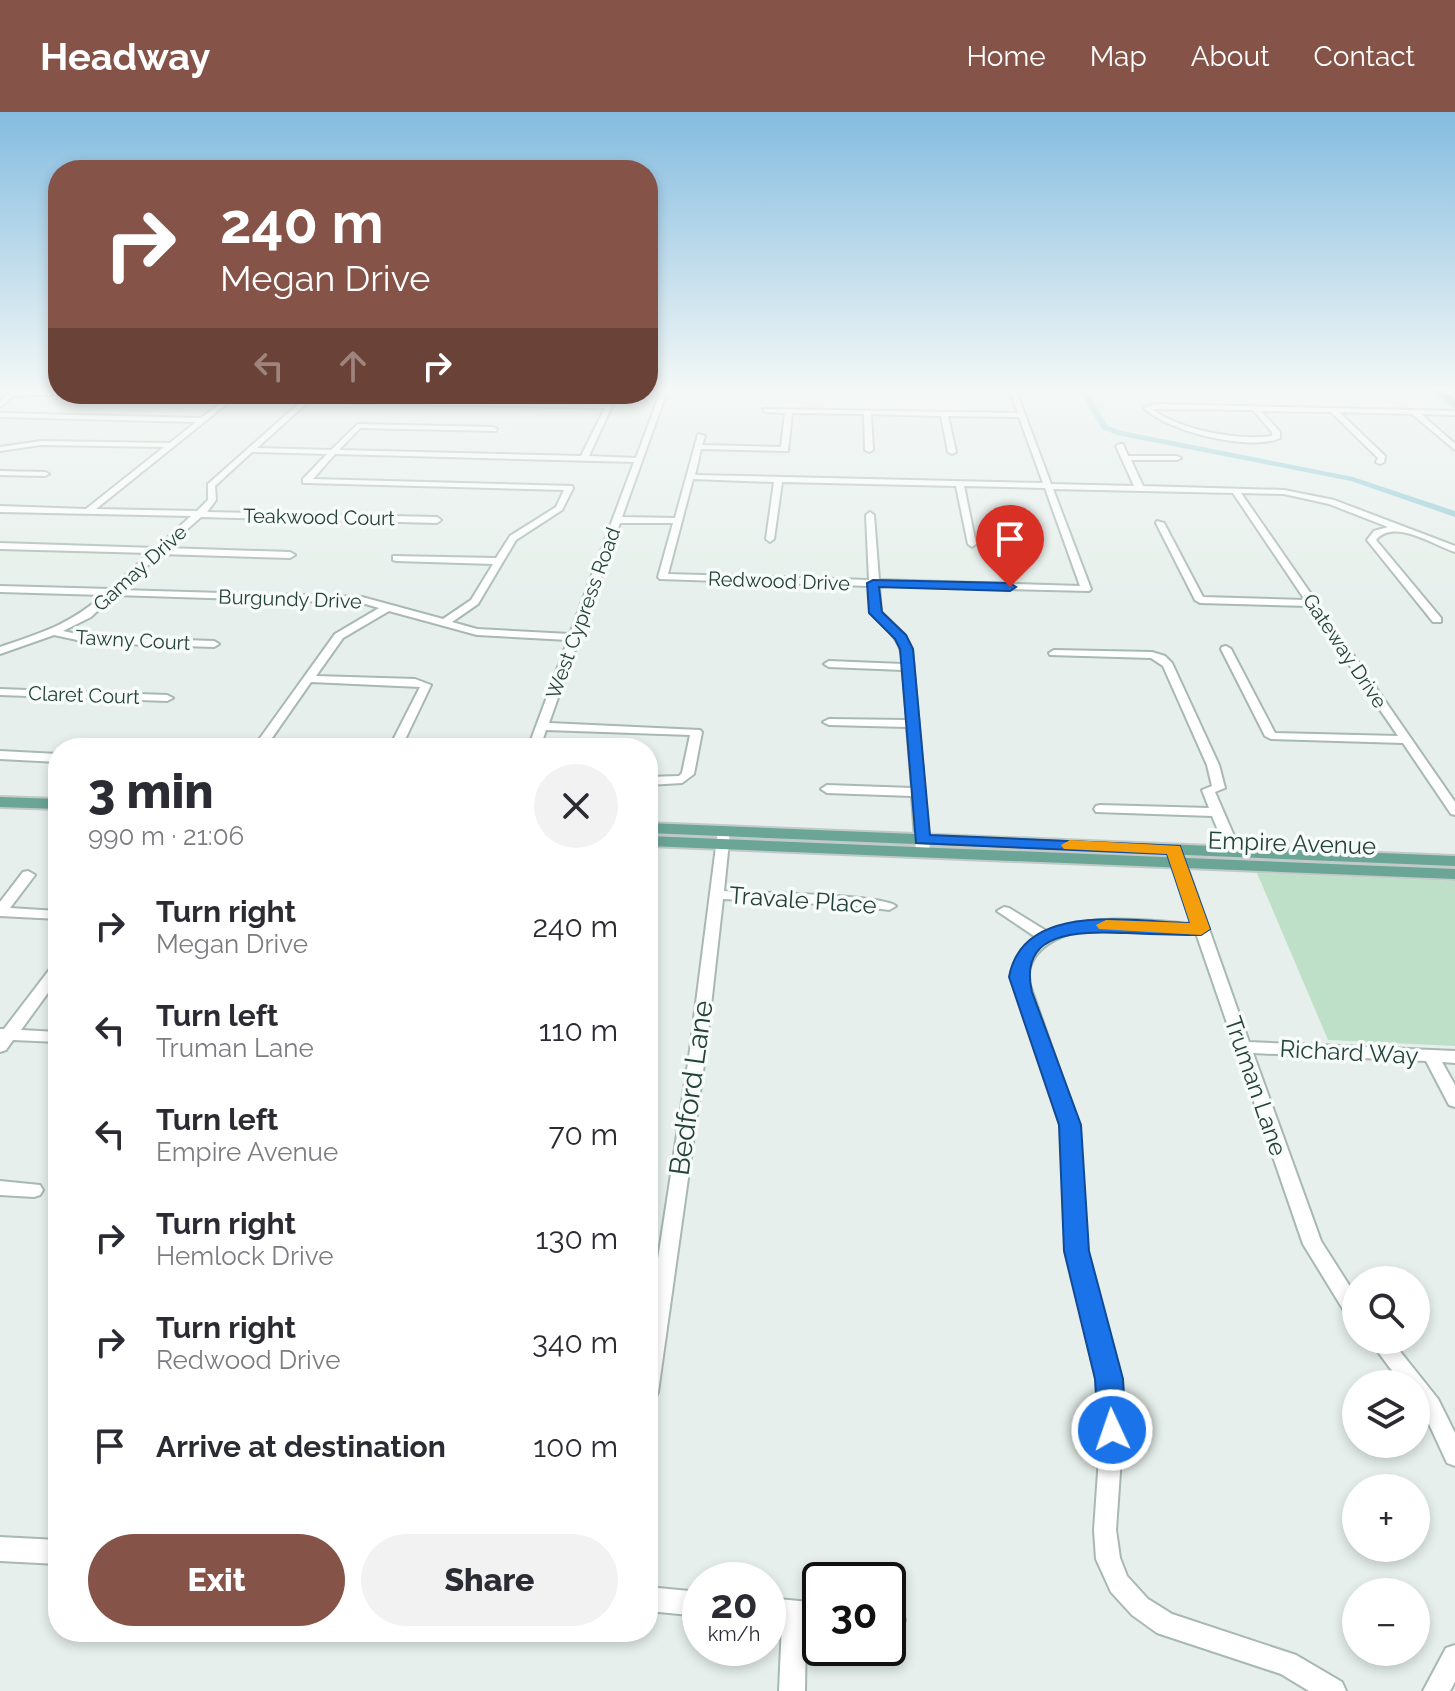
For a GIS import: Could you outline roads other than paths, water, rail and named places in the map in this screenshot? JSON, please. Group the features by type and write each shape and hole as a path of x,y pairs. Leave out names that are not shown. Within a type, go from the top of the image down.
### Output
{"main road":[{"path":"0,802 48,804"},
{"path":"0,814 48,816"},
{"name":"Empire Avenue","path":"658,829 724,837 1176,856 1455,874"},
{"name":"Empire Avenue","path":"658,840 724,837"},
{"name":"Empire Avenue","path":"1176,856 1234,852 1455,861"}],"street":[{"path":"88,511 151,462"},
{"name":"Gamay Drive","path":"0,651 53,632 87,615 116,593 200,514 212,500 211,486 237,462"},
{"path":"324,462 306,481 569,488 559,508 513,538 475,602 444,623"},
{"name":"West Cypress Road","path":"538,738 638,462"},
{"path":"618,520 678,521 695,462"},
{"path":"1040,462 1049,485"},
{"path":"1126,462 1139,487"},
{"path":"0,473 45,474"},
{"path":"690,477 1235,490 1314,497 1455,549"},
{"path":"770,539 778,479"},
{"path":"959,483 972,544"},
{"name":"Redwood Drive","path":"678,521 663,577 1086,589 1049,485"},
{"name":"Gateway Drive","path":"1235,490 1455,811"},
{"name":"Teakwood Court","path":"0,509 437,520"},
{"path":"870,515 876,613 901,637 907,649 923,846"},
{"path":"1160,523 1200,600 1313,603"},
{"path":"1396,527 1377,533 1371,540 1437,620"},
{"path":"0,546 290,555"},
{"path":"396,558 499,561"},
{"name":"Burgundy Drive","path":"0,589 348,599 477,632 575,637"},
{"path":"266,738 339,636 388,607"},
{"name":"Tawny Court","path":"53,632 91,640 214,644"},
{"path":"1226,649 1271,736 1406,740"},
{"path":"1054,653 1161,658 1168,665 1213,765 1219,788 1208,790 1234,852"},
{"path":"829,664 908,667"},
{"path":"308,679 415,682 426,685 400,738"},
{"name":"Claret Court","path":"0,692 167,698"},
{"path":"829,722 912,724"},
{"path":"542,726 696,732 688,774 682,779 658,780"},
{"path":"0,755 48,757"},
{"path":"827,789 918,792"},
{"path":"1100,809 1218,812"},
{"name":"Bedford Lane","path":"658,1320 724,837"},
{"name":"Truman Lane","path":"1176,856 1312,1244 1342,1291"},
{"path":"0,912 28,875"},
{"name":"Travale Place","path":"717,895 889,906"},
{"path":"1004,911 1044,936"},
{"path":"0,912 48,914"},
{"path":"1201,929 1075,926 1044,936 1032,946 1021,963 1019,977 1070,1125 1076,1251 1109,1379 1113,1414 1105,1530 1108,1559 1119,1584 1140,1607 1166,1624 1287,1664 1333,1691"},
{"path":"3,1038 48,981"},
{"path":"3,1038 48,1037"},
{"name":"Richard Way","path":"1242,1047 1455,1057"},
{"path":"1431,1056 1455,1101"},
{"path":"0,1188 34,1190"},
{"path":"1391,1354 1404,1370"},
{"path":"1430,1405 1455,1456"},
{"path":"0,1549 48,1551"},
{"path":"658,1600 682,1602"},
{"path":"786,1612 802,1614"},
{"path":"792,1691 794,1613"},
{"path":"1436,1691 1455,1657"}],"waterway":[{"path":"1265,462 1353,479 1455,514"}]}
